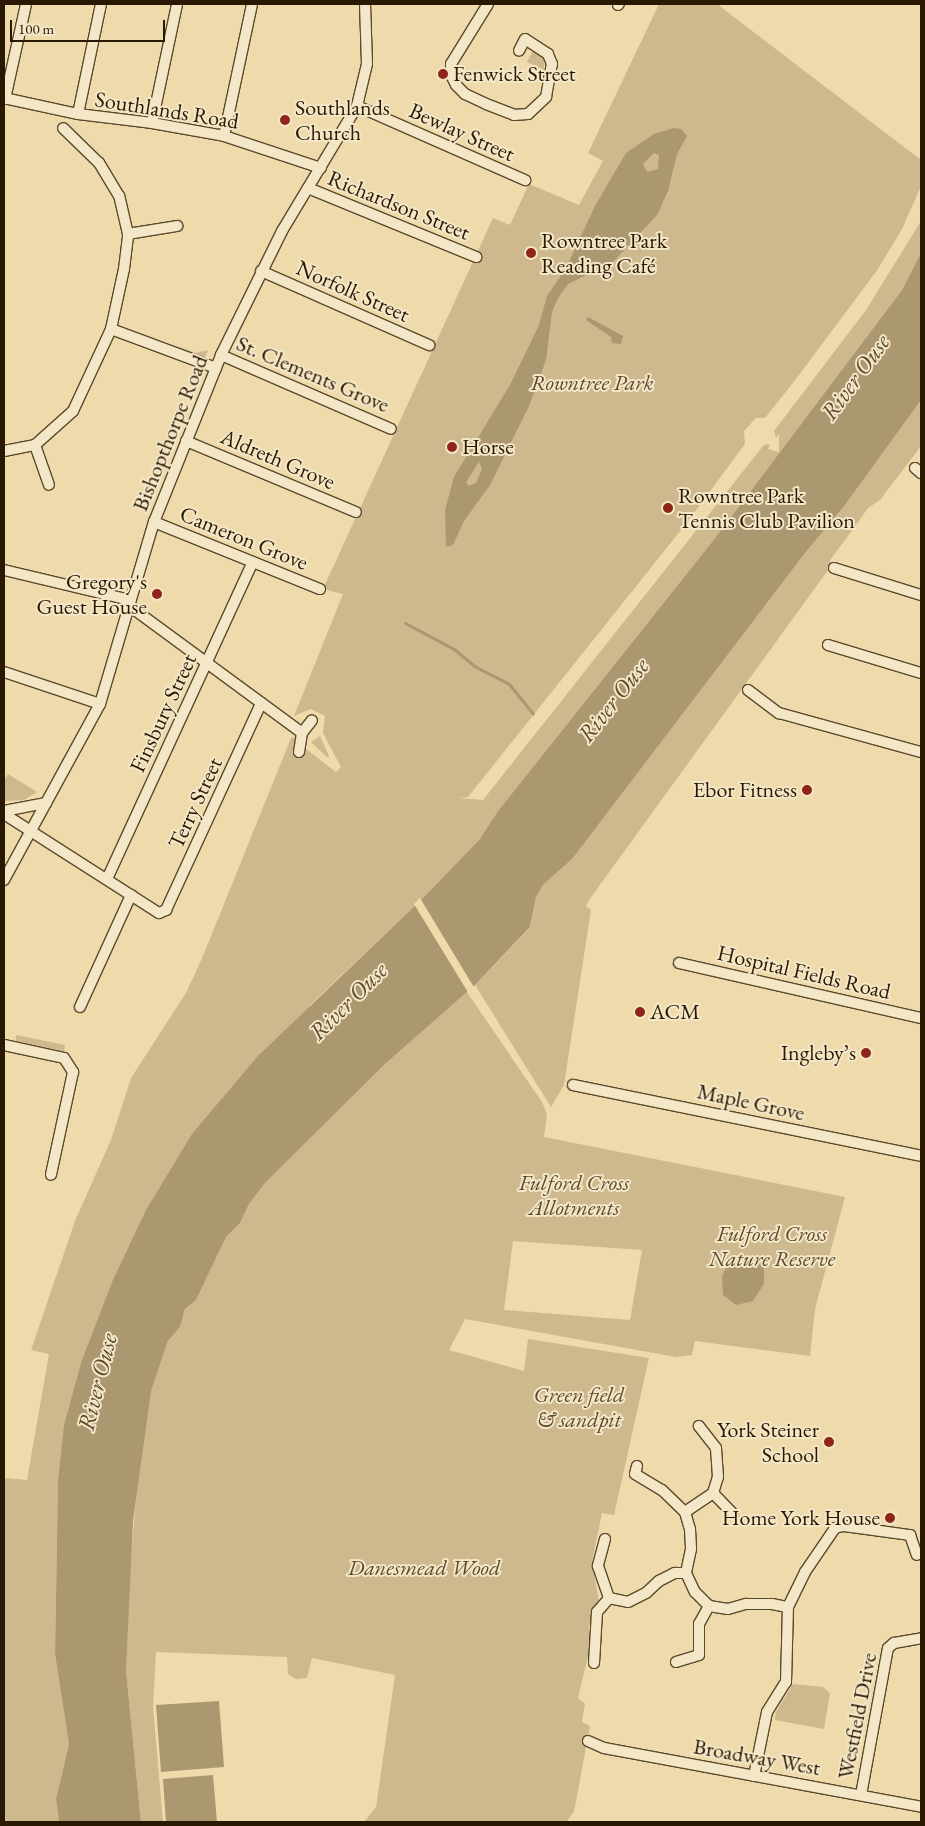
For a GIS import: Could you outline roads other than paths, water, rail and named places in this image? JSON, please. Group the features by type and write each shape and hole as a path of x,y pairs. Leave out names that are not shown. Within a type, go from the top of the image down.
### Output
{"street":[{"path":"4,99 26,4"},
{"path":"78,114 102,4"},
{"path":"152,123 176,4"},
{"path":"224,136 252,4"},
{"name":"Bishopthorpe Road","path":"4,880 100,704 154,522 221,355 261,272 356,106 367,64 365,4"},
{"path":"488,4 452,64 451,75 456,85 465,94 486,104 514,114 528,114 546,97 552,64 548,54 525,39 519,51"},
{"name":"Southlands Road","path":"4,99 78,114 152,123 224,136 321,168"},
{"name":"Bewlay Street","path":"356,106 525,180"},
{"path":"4,452 34,445 74,411 111,329 124,269 128,234 119,196 84,145 63,128"},
{"name":"Richardson Street","path":"308,188 476,257"},
{"path":"128,234 177,226"},
{"name":"Norfolk Street","path":"261,272 429,345"},
{"path":"111,329 216,368"},
{"name":"St. Clements Grove","path":"221,355 391,429"},
{"name":"Aldreth Grove","path":"186,441 356,512"},
{"path":"34,445 50,485"},
{"name":"Cameron Grove","path":"154,522 320,589"},
{"name":"Finsbury Street","path":"106,880 253,562"},
{"path":"834,568 921,595"},
{"path":"4,570 129,602 207,663 302,733"},
{"path":"828,645 921,673"},
{"path":"4,672 100,704"},
{"path":"748,690 779,713 921,752"},
{"name":"Terry Street","path":"131,895 159,913 166,910 261,703"},
{"path":"299,752 302,733 312,720"},
{"path":"4,812 46,803"},
{"path":"4,812 131,895 80,1007"},
{"name":"Hospital Fields Road","path":"679,963 921,1018"},
{"path":"4,1045 64,1058 74,1072 52,1175"},
{"name":"Maple Grove","path":"573,1085 921,1156"},
{"path":"685,1512 713,1493 719,1457 716,1448 699,1426"},
{"path":"637,1466 635,1474 662,1490 685,1512 690,1529 691,1549 686,1573 695,1592 709,1606 728,1609 746,1604 788,1607"},
{"path":"713,1493 734,1514"},
{"path":"754,1776 767,1712 786,1682 788,1607 805,1572 835,1528 910,1535 917,1555"},
{"path":"605,1539 598,1566 609,1598"},
{"path":"609,1598 628,1602 646,1593 659,1581 675,1573 686,1573"},
{"path":"594,1663 597,1612 609,1598"},
{"path":"676,1662 701,1658 699,1624 709,1606"},
{"name":"Westfield Drive","path":"861,1796 888,1648 894,1643 921,1638"},
{"name":"Broadway West","path":"588,1741 604,1748 921,1807"}],"water":[{"path":"674,128 681,129 687,136 677,154 668,191 657,215 613,262 568,284 558,298 552,312 546,360 529,406 490,485 464,521 453,545 446,547 445,510 454,477 511,383 539,325 547,296 566,268 595,206 626,153 654,134","holes":["654,153 659,155 658,169 647,172 643,164","479,462 482,469 476,483 469,486 466,482"]},
{"name":"River Ouse","path":"921,253 921,400 845,505 805,553 573,858 543,885 536,897 530,927 475,985 385,1064 265,1183 249,1204 240,1223 226,1237 196,1300 185,1309 180,1327 168,1341 151,1391 133,1521 126,1671 141,1822 59,1822 56,1799 69,1744 55,1654 58,1482 64,1425 82,1360 113,1280 146,1210 192,1134 258,1056 424,897 479,840 498,811 716,537 902,290"},
{"path":"588,317 623,336 621,344 612,343 611,337 586,320"},
{"path":"745,1256 760,1258 764,1263 764,1284 753,1301 736,1305 723,1295 722,1276 726,1268"},
{"path":"219,1701 224,1767 161,1772 156,1705"},
{"path":"213,1775 217,1822 166,1822 163,1779"}],"waterway":[{"path":"405,623 454,649 474,666 509,684 533,714"}],"place":[{"name":"Fenwick Street","path":"443,74"},
{"name":"Southlands Church","path":"285,120"},
{"name":"Rowntree Park Reading Café","path":"531,253"},
{"name":"Horse","path":"452,447"},
{"name":"Rowntree Park Tennis Club Pavilion","path":"668,508"},
{"name":"Gregory's Guest House","path":"157,594"},
{"name":"Ebor Fitness","path":"807,790"},
{"name":"ACM","path":"640,1012"},
{"name":"Ingleby’s","path":"866,1053"},
{"name":"York Steiner School","path":"829,1442"},
{"name":"Home York House","path":"890,1518"}],"park label":[{"name":"Rowntree Park","path":"592,383"},
{"name":"Fulford Cross Allotments","path":"574,1194"},
{"name":"Fulford Cross Nature Reserve","path":"772,1246"},
{"name":"Green field & sandpit","path":"579,1406"},
{"name":"Danesmead Wood","path":"424,1568"}]}
